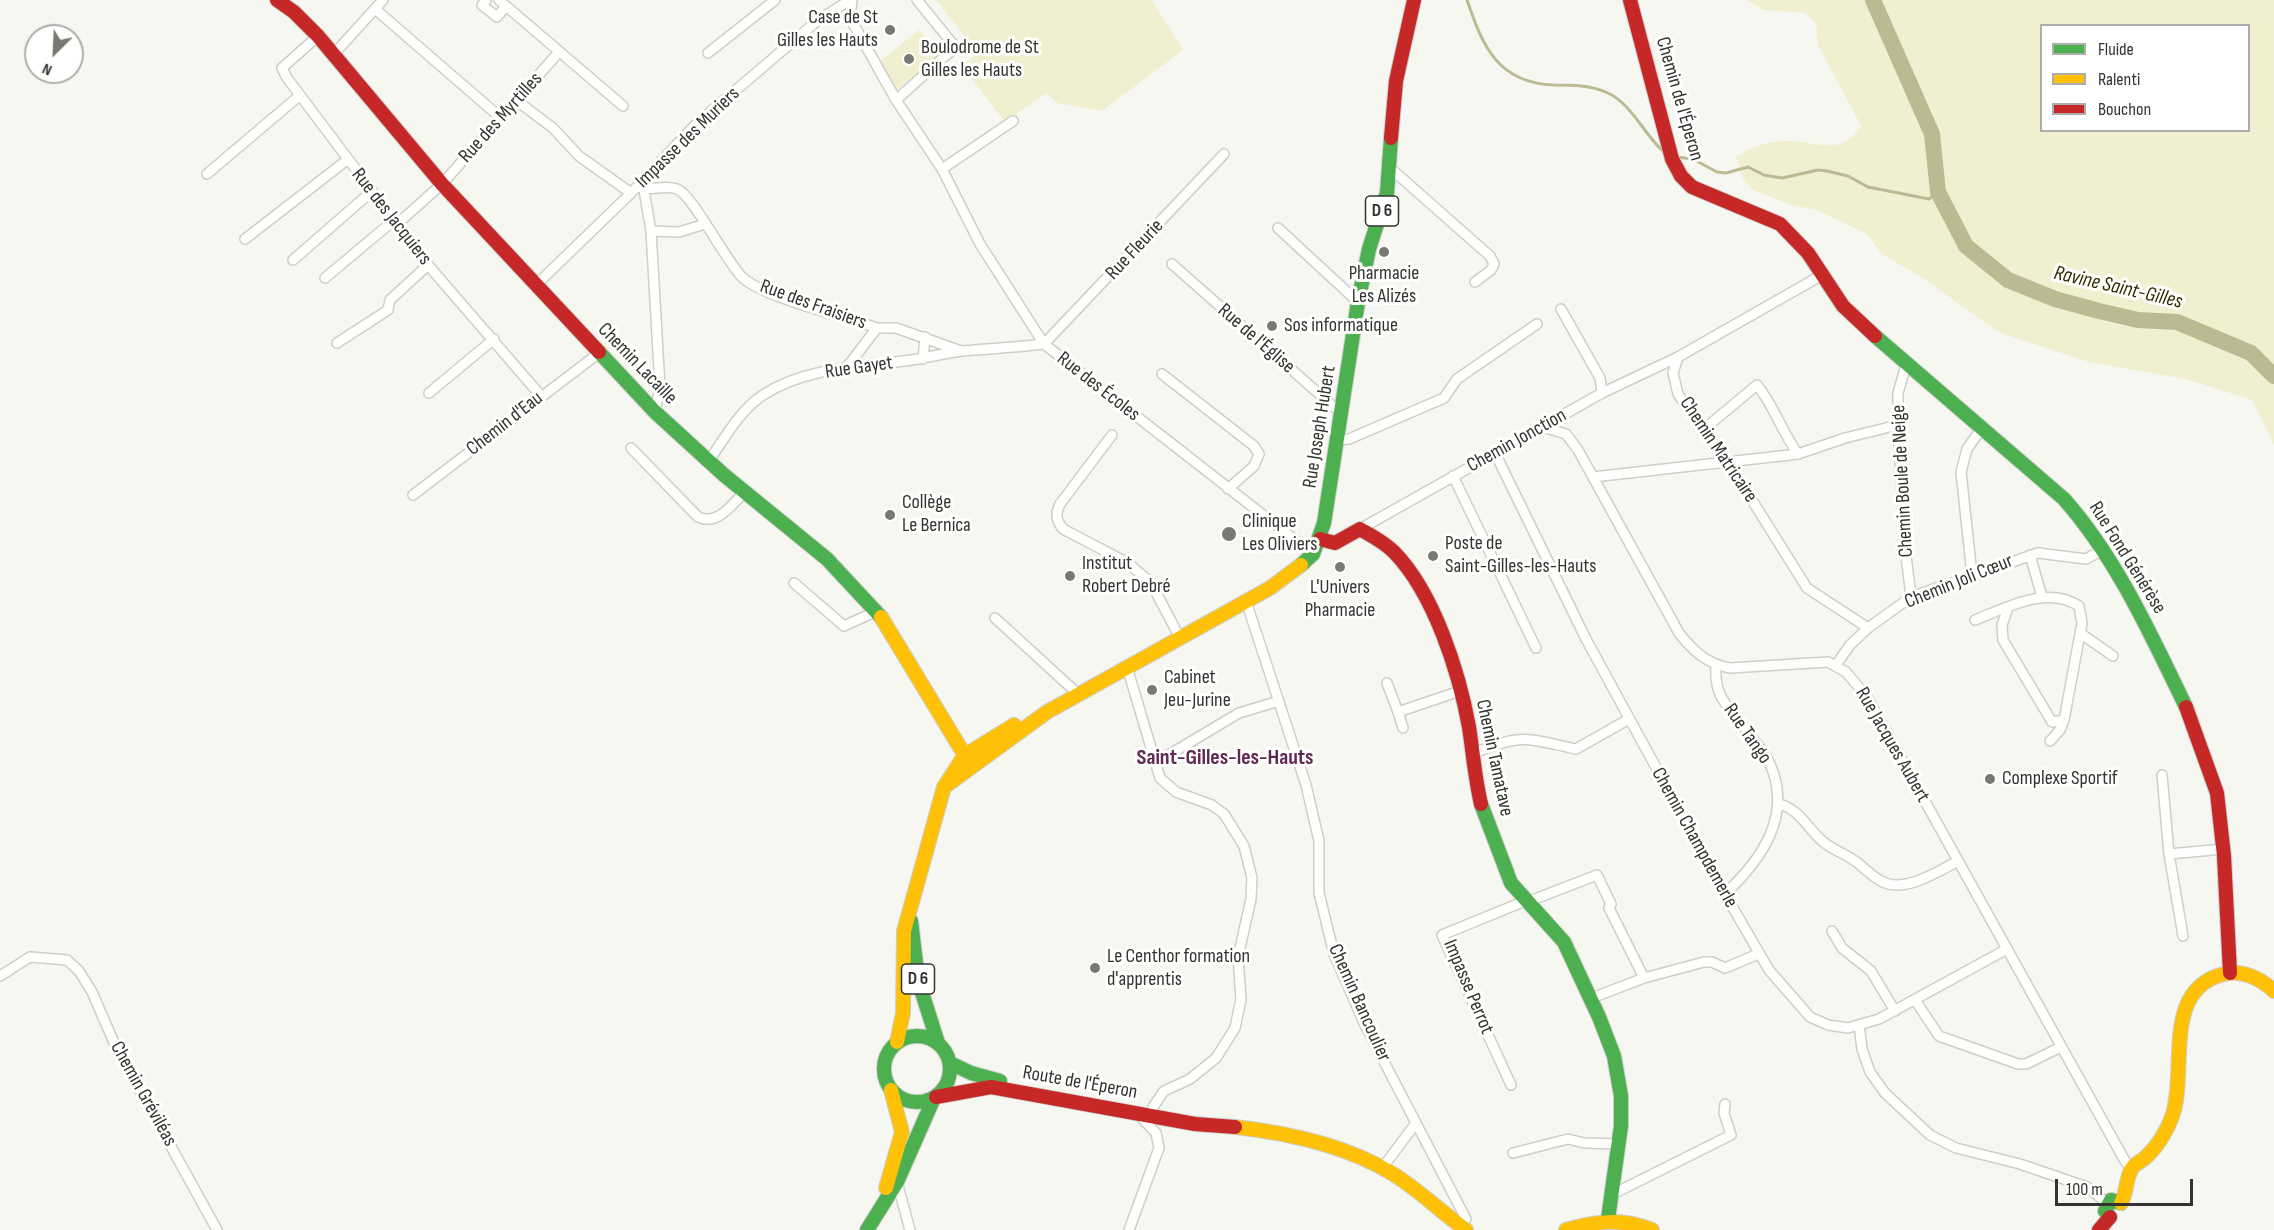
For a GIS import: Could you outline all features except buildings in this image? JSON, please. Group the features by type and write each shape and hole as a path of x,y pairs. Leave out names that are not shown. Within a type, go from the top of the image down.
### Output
{"street":[{"name":"Chemin Lacaille","path":"277,0 294,12 318,36 442,184 655,412 708,462 827,559 877,611 964,754"},
{"path":"333,55 383,0"},
{"path":"486,0 482,4 497,17 502,3 623,106"},
{"path":"708,53 775,0"},
{"name":"Rue des Écoles","path":"851,0 850,18 896,100 942,169 980,244 1044,344 1313,554"},
{"name":"Impasse des Muriers","path":"535,286 638,190 696,124 817,21 851,0"},
{"path":"896,100 952,50 952,43 917,0"},
{"name":"Rue Joseph Hubert","path":"949,782 1047,712 1246,601 1295,570 1313,554 1320,539 1338,440 1358,302 1369,249 1387,194 1396,81 1414,0"},
{"name":"Chemin de l'Éperon","path":"1630,0 1672,159 1681,176 1692,187 1780,224 1808,253 1822,275"},
{"path":"375,9 501,118"},
{"name":"Rue des Jacquiers","path":"318,36 282,68 299,96 394,223 541,396"},
{"name":"Rue des Myrtilles","path":"325,278 442,184 559,52"},
{"path":"207,174 299,96"},
{"path":"517,101 553,128 579,156 638,190 651,231 660,387 655,412"},
{"path":"942,169 1013,121"},
{"name":"Rue Fleurie","path":"1044,344 1224,154"},
{"path":"245,239 347,160"},
{"path":"1389,167 1490,256 1494,264 1491,270 1475,282"},
{"name":"Rue des Fraisiers","path":"638,190 662,185 681,190 743,278 767,292 877,328 896,328 961,351"},
{"path":"293,260 371,192"},
{"path":"651,231 680,232 705,224"},
{"path":"1278,228 1358,302"},
{"name":"Rue de l'Église","path":"1172,264 1335,408 1343,410"},
{"path":"337,343 387,310 390,300 428,265"},
{"path":"1678,357 1822,275"},
{"name":"Rue Fond Générèse","path":"1822,275 1839,302 1906,365 2077,510 2146,624 2190,716 2217,793 2223,849 2230,973"},
{"path":"1561,309 1600,378 1602,393"},
{"path":"1338,440 1349,439 1444,398 1456,379 1537,324"},
{"path":"847,367 877,328"},
{"path":"923,359 925,337"},
{"path":"429,393 494,339"},
{"name":"Rue Gayet","path":"708,462 740,415 763,394 801,378 847,367 923,359 961,351 1044,344"},
{"name":"Chemin d'Eau","path":"413,495 599,353"},
{"name":"Chemin Jonction","path":"1360,529 1602,393 1678,357"},
{"name":"Chemin Matricaire","path":"1678,357 1673,373 1678,394 1807,588 1869,628"},
{"name":"Chemin Boule de Neige","path":"1906,365 1898,393 1898,425 1905,547 1911,597"},
{"path":"1162,374 1254,446 1259,454 1254,466 1228,489"},
{"path":"1703,430 1757,385 1768,399 1783,433 1798,454"},
{"path":"1593,477 1798,454 1845,438 1898,425"},
{"path":"1543,427 1566,434 1593,477 1679,633 1692,649 1716,666 1747,668 1803,661 1828,662 1836,665"},
{"path":"1972,575 1961,472 1967,449 1981,429"},
{"path":"1112,435 1060,504 1056,513 1058,522 1063,529 1128,563 1151,583 1180,638"},
{"path":"631,448 698,517 705,520 717,519 745,492"},
{"name":"Chemin Champdemerle","path":"1496,453 1586,639 1758,954 1791,998 1810,1017 1828,1025 1848,1028 1859,1025 1894,1011 2007,949"},
{"path":"1454,476 1536,648"},
{"path":"1320,539 1335,543 1360,529"},
{"name":"Chemin Tamatave","path":"1360,529 1386,544 1401,559 1416,584 1444,645 1460,691 1467,720 1478,792 1490,833 1511,885 1526,902 1554,926 1605,1033 1619,1078 1622,1098 1619,1144 1608,1219"},
{"name":"Chemin Joli Cœur","path":"1836,665 1850,645 1911,597 2038,553 2086,559 2102,550"},
{"path":"2030,555 2042,597"},
{"path":"794,583 844,626 877,611"},
{"path":"1975,620 2042,597 2060,598 2079,606 2082,623 2064,720 2060,730 2050,741"},
{"name":"Chemin Bancoulier","path":"1246,601 1309,796 1318,841 1319,893 1334,954 1366,1027 1466,1224"},
{"path":"2008,608 2002,625 2004,640 2052,722 2064,720"},
{"path":"995,618 1078,694"},
{"path":"2080,633 2113,656"},
{"name":"Rue Jacques Aubert","path":"1836,665 1846,672 1867,697 2125,1161 2132,1169"},
{"name":"Rue Tango","path":"1716,666 1715,684 1721,697 1769,763 1777,784 1779,804 1765,845 1748,872 1725,894"},
{"path":"1114,1108 1123,1106 1149,1110 1154,1107 1164,1091 1190,1079 1216,1058 1235,1028 1241,999 1238,957 1251,898 1252,878 1244,846 1224,814 1212,805 1169,788 1160,778 1127,667"},
{"path":"1387,683 1403,728"},
{"path":"1398,712 1460,691"},
{"path":"1155,763 1239,713 1279,701"},
{"name":"Rue Joseph Hubert","path":"897,1042 905,1014 902,954 909,911 953,766 964,754 1016,724 1047,712"},
{"path":"1472,754 1505,740 1519,738 1576,749 1629,719"},
{"path":"2162,775 2169,854 2183,936"},
{"path":"1779,804 1798,814 1825,843 1856,861 1885,883 1903,884 1928,877 1958,861"},
{"path":"2169,854 2223,849"},
{"path":"1526,902 1597,875 1611,904 1609,908 1644,978"},
{"name":"Impasse Perrot","path":"1511,1085 1442,935 1526,902"},
{"name":"Rue Joseph Hubert","path":"909,911 918,980 938,1043"},
{"path":"1832,931 1842,948 1871,970 1894,1011"},
{"path":"1589,999 1644,978 1704,962 1712,962 1725,968 1758,954"},
{"name":"Chemin Gréviléas","path":"0,976 30,957 67,960 79,971 92,992 115,1046 217,1230"},
{"path":"2099,1230 2111,1200 2121,1203 2127,1194 2132,1169 2153,1150 2174,1112 2185,1005 2204,982 2214,976 2230,973 2258,978 2274,991"},
{"path":"1915,1000 1939,1036 2018,1064 2026,1064 2061,1047"},
{"path":"1859,1025 1862,1049 1870,1072 1886,1093 1930,1135 1956,1148 2020,1164 2087,1187 2108,1210"},
{"path":"867,1230 897,1182 935,1098 948,1082 950,1063 938,1043 918,1036 897,1042 888,1052 884,1064 885,1078 891,1090 902,1132 880,1208"},
{"name":"Route de l'Éperon","path":"950,1063 984,1078 1154,1107 1216,1125"},
{"name":"Route de l'Éperon","path":"935,1098 991,1087 1195,1124 1295,1137 1334,1147 1383,1167 1466,1224"},
{"path":"891,1090 911,1102 922,1102 935,1098"},
{"path":"1611,1195 1731,1135 1724,1113 1725,1104"},
{"path":"1129,1230 1160,1148 1156,1133 1136,1112"},
{"path":"1383,1167 1416,1123"},
{"path":"1513,1153 1568,1139 1584,1143 1619,1144"},
{"path":"897,1182 910,1230"},
{"path":"1566,1230 1608,1219 1625,1221 1652,1230"}],"green space":[{"path":"936,0 1152,0 1183,50 1102,111 1057,103 1046,93 1005,122 962,66 978,53"},
{"path":"1747,0 2274,0 2274,445 2252,400 2185,379 2089,362 2000,333 1921,277 1882,254 1867,234 1817,210 1791,205 1753,190 1743,179 1736,157 1741,154 1756,146 1779,141 1834,145 1853,136 1861,126 1818,45 1816,24 1805,13 1764,10"},
{"name":"Boulodrome de St Gilles les Hauts","path":"919,30 940,56 896,90 878,63"}],"waterway":[{"path":"1467,0 1479,33 1506,70 1535,83 1575,85 1608,93 1617,98 1631,112 1664,152"},
{"name":"Ravine Saint-Gilles","path":"1873,0 1932,134 1938,192 1966,246 2008,280 2055,299 2099,311 2138,320 2177,322 2251,353 2274,376"},
{"path":"1676,157 1693,159 1717,172 1726,173 1748,167 1764,175 1782,178 1818,170 1848,176 1868,187 1929,199 1938,192"}],"traffic: fast":[{"path":"1301,565 1313,554 1324,523 1358,302 1369,249 1387,193 1391,138"},
{"path":"1875,336 2064,499 2083,522 2117,572 2186,707"},
{"path":"599,352 655,412 724,475 827,559 881,617"},
{"path":"1481,804 1511,883 1564,942 1599,1017 1614,1056 1621,1096 1621,1126 1608,1219"},
{"path":"911,921 918,980 938,1043"},
{"path":"923,1036 941,1045 948,1056 950,1069 948,1082 941,1093 930,1100 911,1102 893,1093 886,1082 884,1063 893,1045 904,1038 923,1036"},
{"path":"950,1063 971,1073 1000,1081"},
{"path":"867,1230 897,1182 934,1098"},
{"path":"2110,1217 2105,1211 2111,1200 2121,1203"}],"traffic: slow":[{"path":"944,787 1047,712 1270,588 1301,565"},
{"path":"881,617 964,754"},
{"path":"897,1042 903,1013 904,931 944,787 964,756 1014,725"},
{"path":"2121,1203 2132,1168 2155,1148 2173,1114 2177,1095 2180,1032 2184,1012 2192,996 2205,982 2231,973 2251,976 2274,991"},
{"path":"886,1188 902,1132 891,1090"},
{"path":"1235,1127 1296,1137 1356,1155 1403,1180 1466,1230"},
{"path":"1566,1230 1609,1222 1620,1222 1652,1230"}],"traffic: jam":[{"path":"277,0 294,12 318,36 442,184 599,352"},
{"path":"1391,138 1396,81 1414,0"},
{"path":"1630,0 1672,159 1681,176 1692,187 1780,224 1808,253 1843,306 1875,336"},
{"path":"1320,539 1335,543 1360,529 1394,552 1421,589 1443,634 1459,682 1469,727 1481,804"},
{"path":"2186,707 2217,793 2224,856 2230,973"},
{"path":"936,1097 991,1087 1195,1124 1235,1127"},
{"path":"2099,1230 2110,1217"}],"place":[{"name":"Case de St Gilles les Hauts","path":"890,30"},
{"name":"Boulodrome de St Gilles les Hauts","path":"909,59"},
{"name":"Pharmacie Les Alizés","path":"1384,252"},
{"name":"Sos informatique","path":"1272,326"},
{"name":"Collège Le Bernica","path":"890,515"},
{"name":"Clinique Les Oliviers","path":"1229,534"},
{"name":"Poste de Saint-Gilles-les-Hauts","path":"1433,556"},
{"name":"L'Univers Pharmacie","path":"1340,567"},
{"name":"Institut Robert Debré","path":"1070,576"},
{"name":"Cabinet Jeu-Jurine","path":"1152,690"},
{"name":"Complexe Sportif","path":"1990,779"},
{"name":"Le Centhor formation d'apprentis","path":"1095,968"}],"district":[{"name":"Saint-Gilles-les-Hauts","path":"1225,758"}]}
